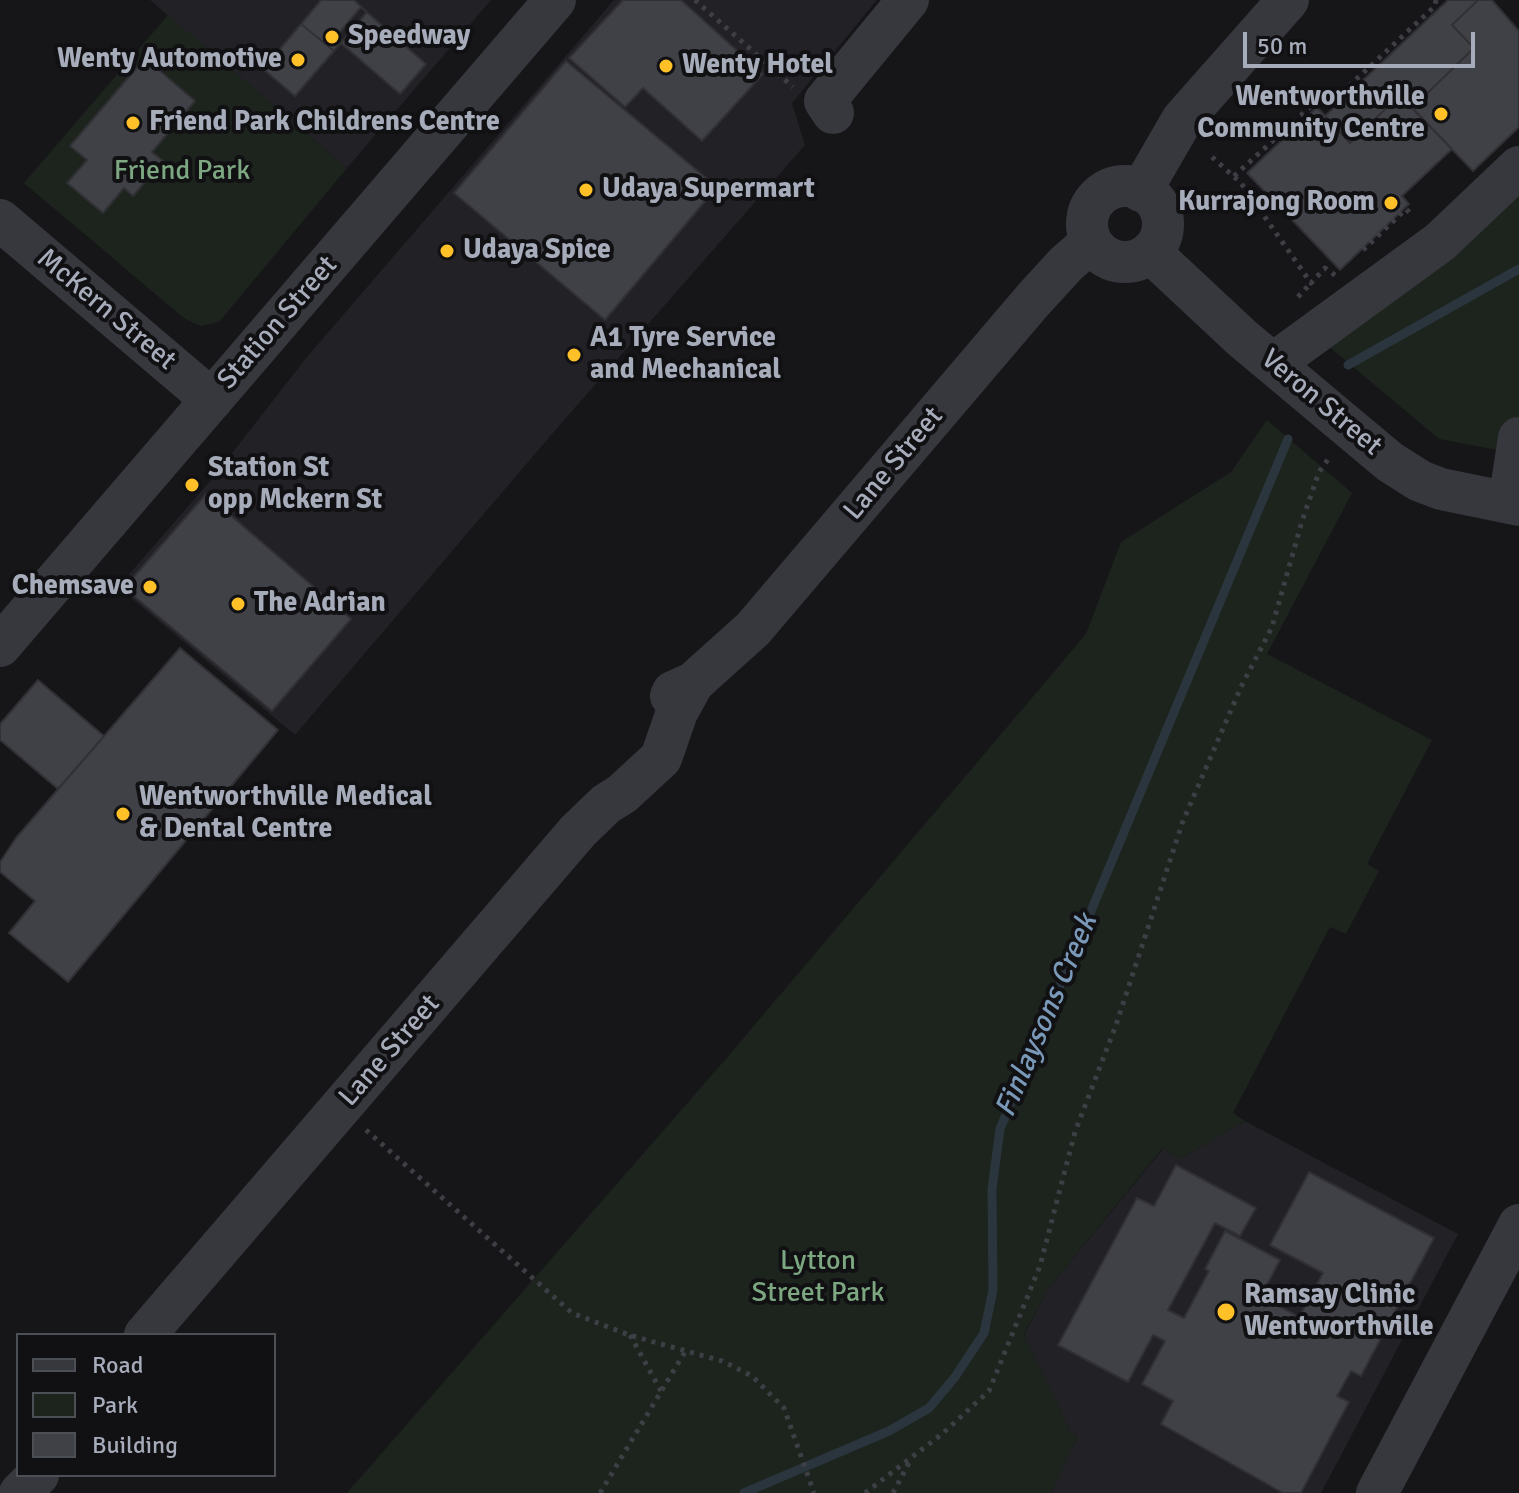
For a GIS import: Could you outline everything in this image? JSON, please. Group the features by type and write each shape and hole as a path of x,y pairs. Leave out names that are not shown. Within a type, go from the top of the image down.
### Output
{"street":[{"name":"Station Street","path":"0,646 555,0"},
{"path":"817,103 825,101 908,0"},
{"path":"1141,191 1182,120 1288,0"},
{"path":"1274,363 1440,242 1519,167"},
{"path":"1116,186 1133,187 1148,194 1159,207 1163,223 1159,239 1150,252 1137,260 1121,262 1106,257 1091,242 1087,222 1093,203 1103,192 1116,186"},
{"name":"McKern Street","path":"0,220 212,400"},
{"name":"Lane Street","path":"147,1333 578,831 641,775 663,708 673,692 693,683 753,629 1033,300 1091,242"},
{"name":"Veron Street","path":"1150,252 1242,338 1390,462 1420,481 1441,489 1514,504"},
{"path":"1514,504 1519,438"},
{"path":"1377,1493 1519,1225"},
{"path":"20,1493 36,1477"}],"path":[{"path":"695,0 817,103"},
{"path":"1234,176 1320,98 1335,99 1435,6 1436,0"},
{"path":"1212,157 1234,176 1311,283 1325,268 1335,277 1345,267"},
{"path":"1356,257 1406,209 1411,214"},
{"path":"865,1493 942,1434 989,1391 1040,1266 1075,1132 1116,1025 1183,821 1241,687 1272,627 1302,521 1319,472 1329,458"},
{"path":"341,1108 572,1313 629,1335 722,1361 752,1376 784,1408 814,1493"},
{"path":"629,1335 661,1391"},
{"path":"600,1493 686,1350"},
{"path":"893,1493 914,1454"}],"shaded area":[{"path":"150,0 491,0 347,168"},
{"path":"614,0 877,0 792,103 805,145 558,427 295,735 118,587 211,480 307,357"},
{"name":"Ramsay Clinic Wentworthville","path":"1245,1121 1458,1234 1321,1493 1051,1493 1078,1436 1071,1433 1024,1335 1048,1289 1163,1149 1181,1158"}],"green space":[{"name":"Friend Park","path":"168,15 347,168 219,322 201,326 185,319 24,183"},
{"path":"1519,188 1519,454 1439,439 1326,344"},
{"name":"Lytton Street Park","path":"1267,420 1352,493 1267,654 1432,740 1367,864 1379,871 1346,934 1330,927 1233,1113 1245,1121 1181,1158 1162,1149 1048,1289 1024,1334 1071,1433 1078,1436 1051,1493 347,1493 724,1061 1086,634 1121,542 1231,472"}],"building":[{"name":"Speedway","path":"321,0 354,0 367,12 334,51 301,24"},
{"name":"Wenty Hotel","path":"623,0 681,0 763,74 702,141 643,88 625,107 569,58"},
{"path":"1448,0 1478,0 1452,25 1474,48 1412,108 1400,95 1350,143 1325,116"},
{"path":"1478,0 1492,0 1519,31 1519,127 1473,171 1412,108 1474,48 1452,25"},
{"path":"361,7 426,64 400,94 335,38"},
{"name":"Wenty Automotive","path":"301,24 334,51 295,96 263,69"},
{"name":"Friend Park Childrens Centre","path":"145,58 195,101 152,152 163,161 133,196 124,188 103,213 67,183 87,160 70,146"},
{"name":"Udaya Supermart","path":"566,61 717,187 605,320 454,193"},
{"path":"1400,95 1452,149 1402,196 1409,204 1340,270 1247,173 1317,107 1350,143"},
{"name":"The Adrian","path":"206,494 351,619 272,711 124,588"},
{"name":"Wentworthville Medical & Dental Centre","path":"180,648 278,730 68,982 9,933 35,901 0,872 0,862 16,838"},
{"path":"38,680 104,736 58,789 0,740 0,724"},
{"path":"1176,1165 1256,1208 1240,1236 1215,1223 1168,1310 1184,1318 1209,1271 1205,1269 1225,1231 1280,1260 1261,1296 1299,1317 1323,1273 1270,1245 1309,1172 1434,1238 1361,1376 1351,1371 1337,1396 1349,1402 1301,1493 1283,1493 1161,1424 1173,1401 1142,1384 1165,1341 1153,1335 1128,1382 1058,1345 1137,1198 1154,1206"}],"waterway":[{"name":"Finlaysons Creek","path":"1348,365 1519,269"},
{"name":"Finlaysons Creek","path":"744,1493 889,1431 929,1408 955,1377 984,1333 993,1290 992,1189 1000,1129 1288,439"}],"place":[{"name":"Speedway","path":"332,37"},
{"name":"Wenty Automotive","path":"298,60"},
{"name":"Wenty Hotel","path":"666,66"},
{"name":"Wentworthville Community Centre","path":"1441,114"},
{"name":"Friend Park Childrens Centre","path":"133,123"},
{"name":"Udaya Supermart","path":"586,190"},
{"name":"Kurrajong Room","path":"1391,203"},
{"name":"Udaya Spice","path":"447,251"},
{"name":"A1 Tyre Service and Mechanical","path":"574,355"},
{"name":"Station St opp Mckern St","path":"192,485"},
{"name":"Chemsave","path":"150,587"},
{"name":"The Adrian","path":"238,604"},
{"name":"Wentworthville Medical & Dental Centre","path":"123,814"},
{"name":"Ramsay Clinic Wentworthville","path":"1226,1312"}]}
